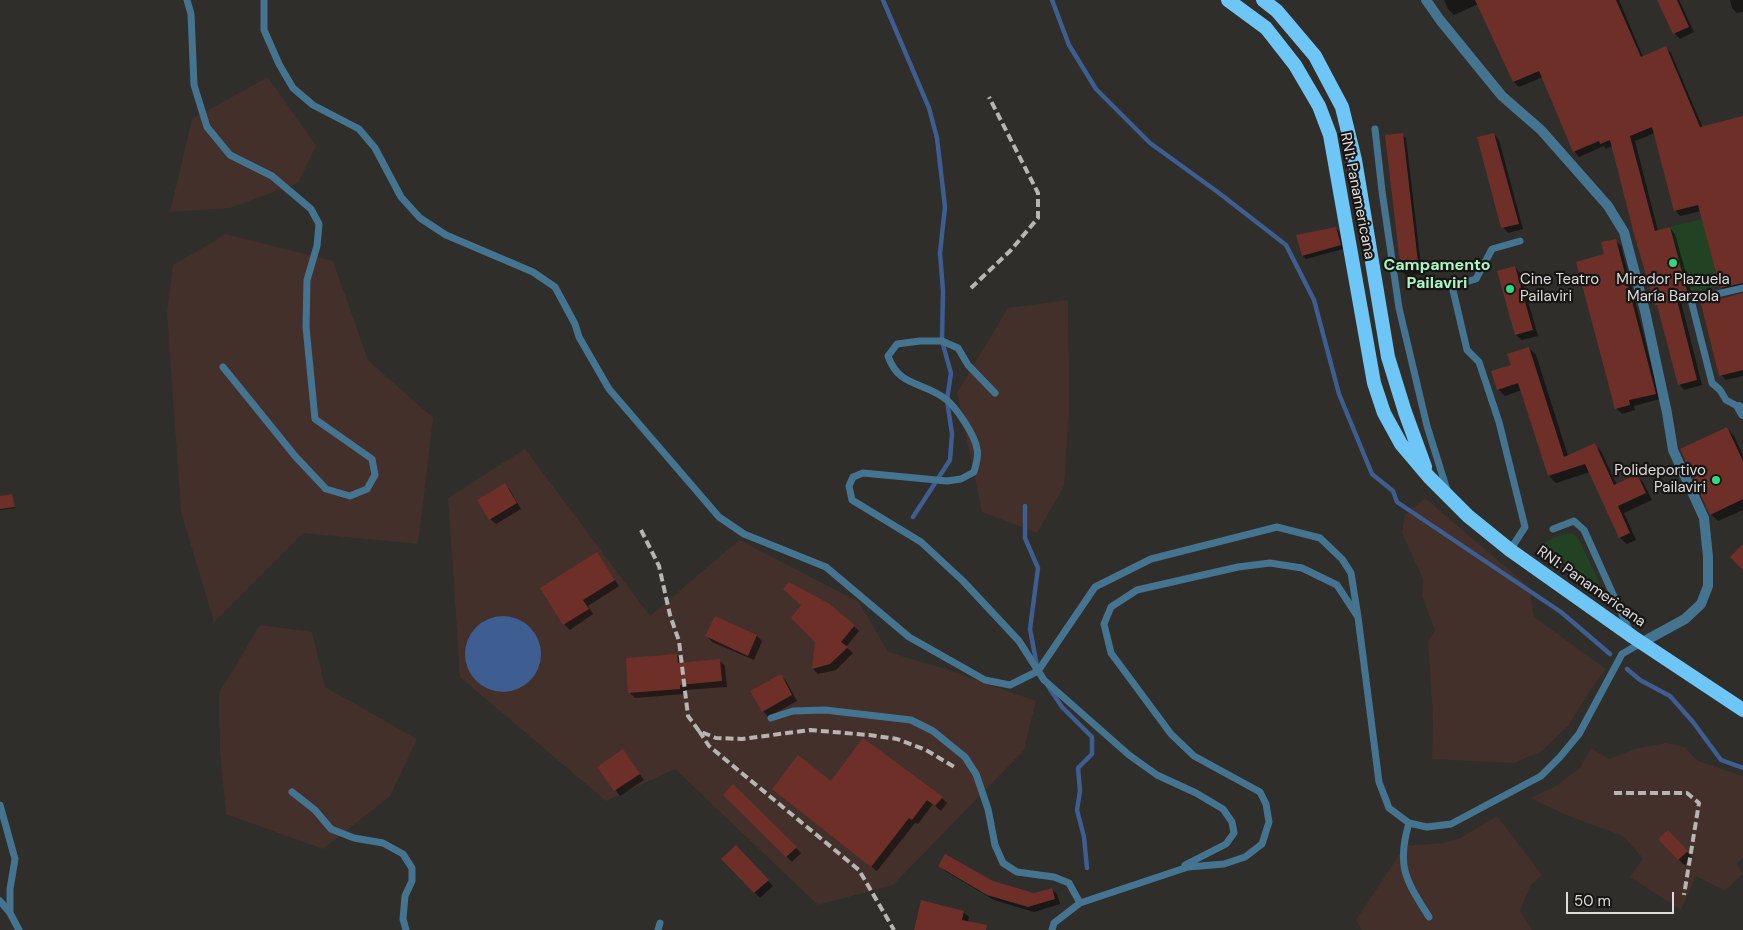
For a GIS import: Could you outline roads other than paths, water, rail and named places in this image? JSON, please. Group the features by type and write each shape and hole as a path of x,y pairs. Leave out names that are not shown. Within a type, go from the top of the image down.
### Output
{"highway":[{"name":"RN1: Panamericana","path":"1228,0 1266,28 1295,65 1319,106 1330,135 1374,384 1384,413 1401,444 1429,478 1468,516 1510,550 1637,640 1743,710"},
{"name":"RN1: Panamericana","path":"1263,0 1277,10 1315,56 1342,107 1355,160 1388,357 1405,412 1429,478"}],"street":[{"path":"1426,0 1502,96 1541,130 1608,206 1624,232 1660,377 1672,450 1704,518 1708,557 1708,586 1701,604 1685,619 1637,640"}],"lane":[{"path":"187,0 191,14 194,85 207,127 230,155 272,176 311,209 319,224 317,246 306,280 306,327 315,419 372,460 375,475 367,489 350,496 326,489 295,456 223,367"},
{"path":"264,0 264,30 278,64 293,88 313,105 359,129 375,148 401,196 420,218 446,235 533,272 555,287 575,324 579,337 609,389 719,517 744,534 826,567 909,637 985,680 1010,686 1038,670 1095,588 1151,559 1277,527 1320,538 1342,559 1350,573 1358,617 1378,782 1389,808 1409,823 1427,827 1451,824 1541,776 1579,734 1622,654 1637,640 1584,530 1574,522 1553,529"},
{"path":"1375,129 1399,308 1427,426 1450,498"},
{"path":"1510,550 1525,527 1499,422 1479,362 1467,350 1452,286 1476,279 1492,249 1520,241"},
{"path":"1741,411 1726,400 1720,390 1712,383 1691,300 1743,288"},
{"path":"995,393 968,364 958,348 942,341 897,344 888,356 892,367 900,377 947,400 966,423 977,448 974,472 961,479 947,480 863,473 853,478 849,486 852,500 921,542 963,581 1020,642 1044,680 1129,755 1157,775 1196,793 1223,809 1232,822 1234,833 1226,844 1173,872"},
{"path":"1052,930 1054,923 1080,903 1188,867 1224,864 1245,857 1262,844 1269,822 1266,804 1260,792 1194,756 1171,734 1111,653 1104,624 1111,607 1138,590 1238,567 1270,563 1302,568 1337,585 1358,617"},
{"path":"770,718 793,711 825,710 911,720 933,731 965,757 976,774 988,809 995,845 1003,863 1017,872 1054,877 1069,883 1080,903"},
{"path":"292,792 315,810 332,829 354,838 383,843 403,854 412,868 412,881 406,896 403,918 406,930"},
{"path":"0,805 15,859 10,889 10,913"},
{"path":"1409,823 1404,838 1405,876 1429,917"},
{"path":"0,901 10,913 19,930"}],"water":[{"path":"503,616 518,619 530,627 538,639 541,654 538,669 530,681 518,689 503,692 488,689 476,681 468,669 465,654 468,639 476,627 488,619"}],"waterway":[{"path":"883,0 929,108 937,138 945,207 940,253 943,291 942,341 951,373 947,400 952,434 950,460 913,517"},
{"path":"1052,0 1069,45 1096,89 1150,143 1286,245 1314,300 1339,394 1372,474 1393,491 1397,502 1561,612 1610,654"},
{"path":"1025,506 1025,538 1038,568 1030,629 1037,666"},
{"path":"1627,669 1640,680 1670,696 1693,722 1721,760 1743,768"},
{"path":"1048,686 1062,707 1092,737 1092,754 1078,768 1080,791 1077,810 1084,837 1087,868"}],"railway":[{"path":"971,288 1011,250 1038,218 1038,193 989,97"},
{"path":"641,530 659,566 670,615 679,641 688,716 699,731 716,738 742,739 810,730 897,739 926,750 956,768"},
{"path":"699,731 709,746 859,870 894,930"},
{"path":"1614,793 1687,793 1699,803 1684,895"}],"place":[{"name":"Mirador Plazuela María Barzola","path":"1673,263"},
{"name":"Cine Teatro Pailaviri","path":"1510,289"},
{"name":"Polideportivo Pailaviri","path":"1716,480"}],"district":[{"name":"Campamento Pailaviri","path":"1437,275"}]}
